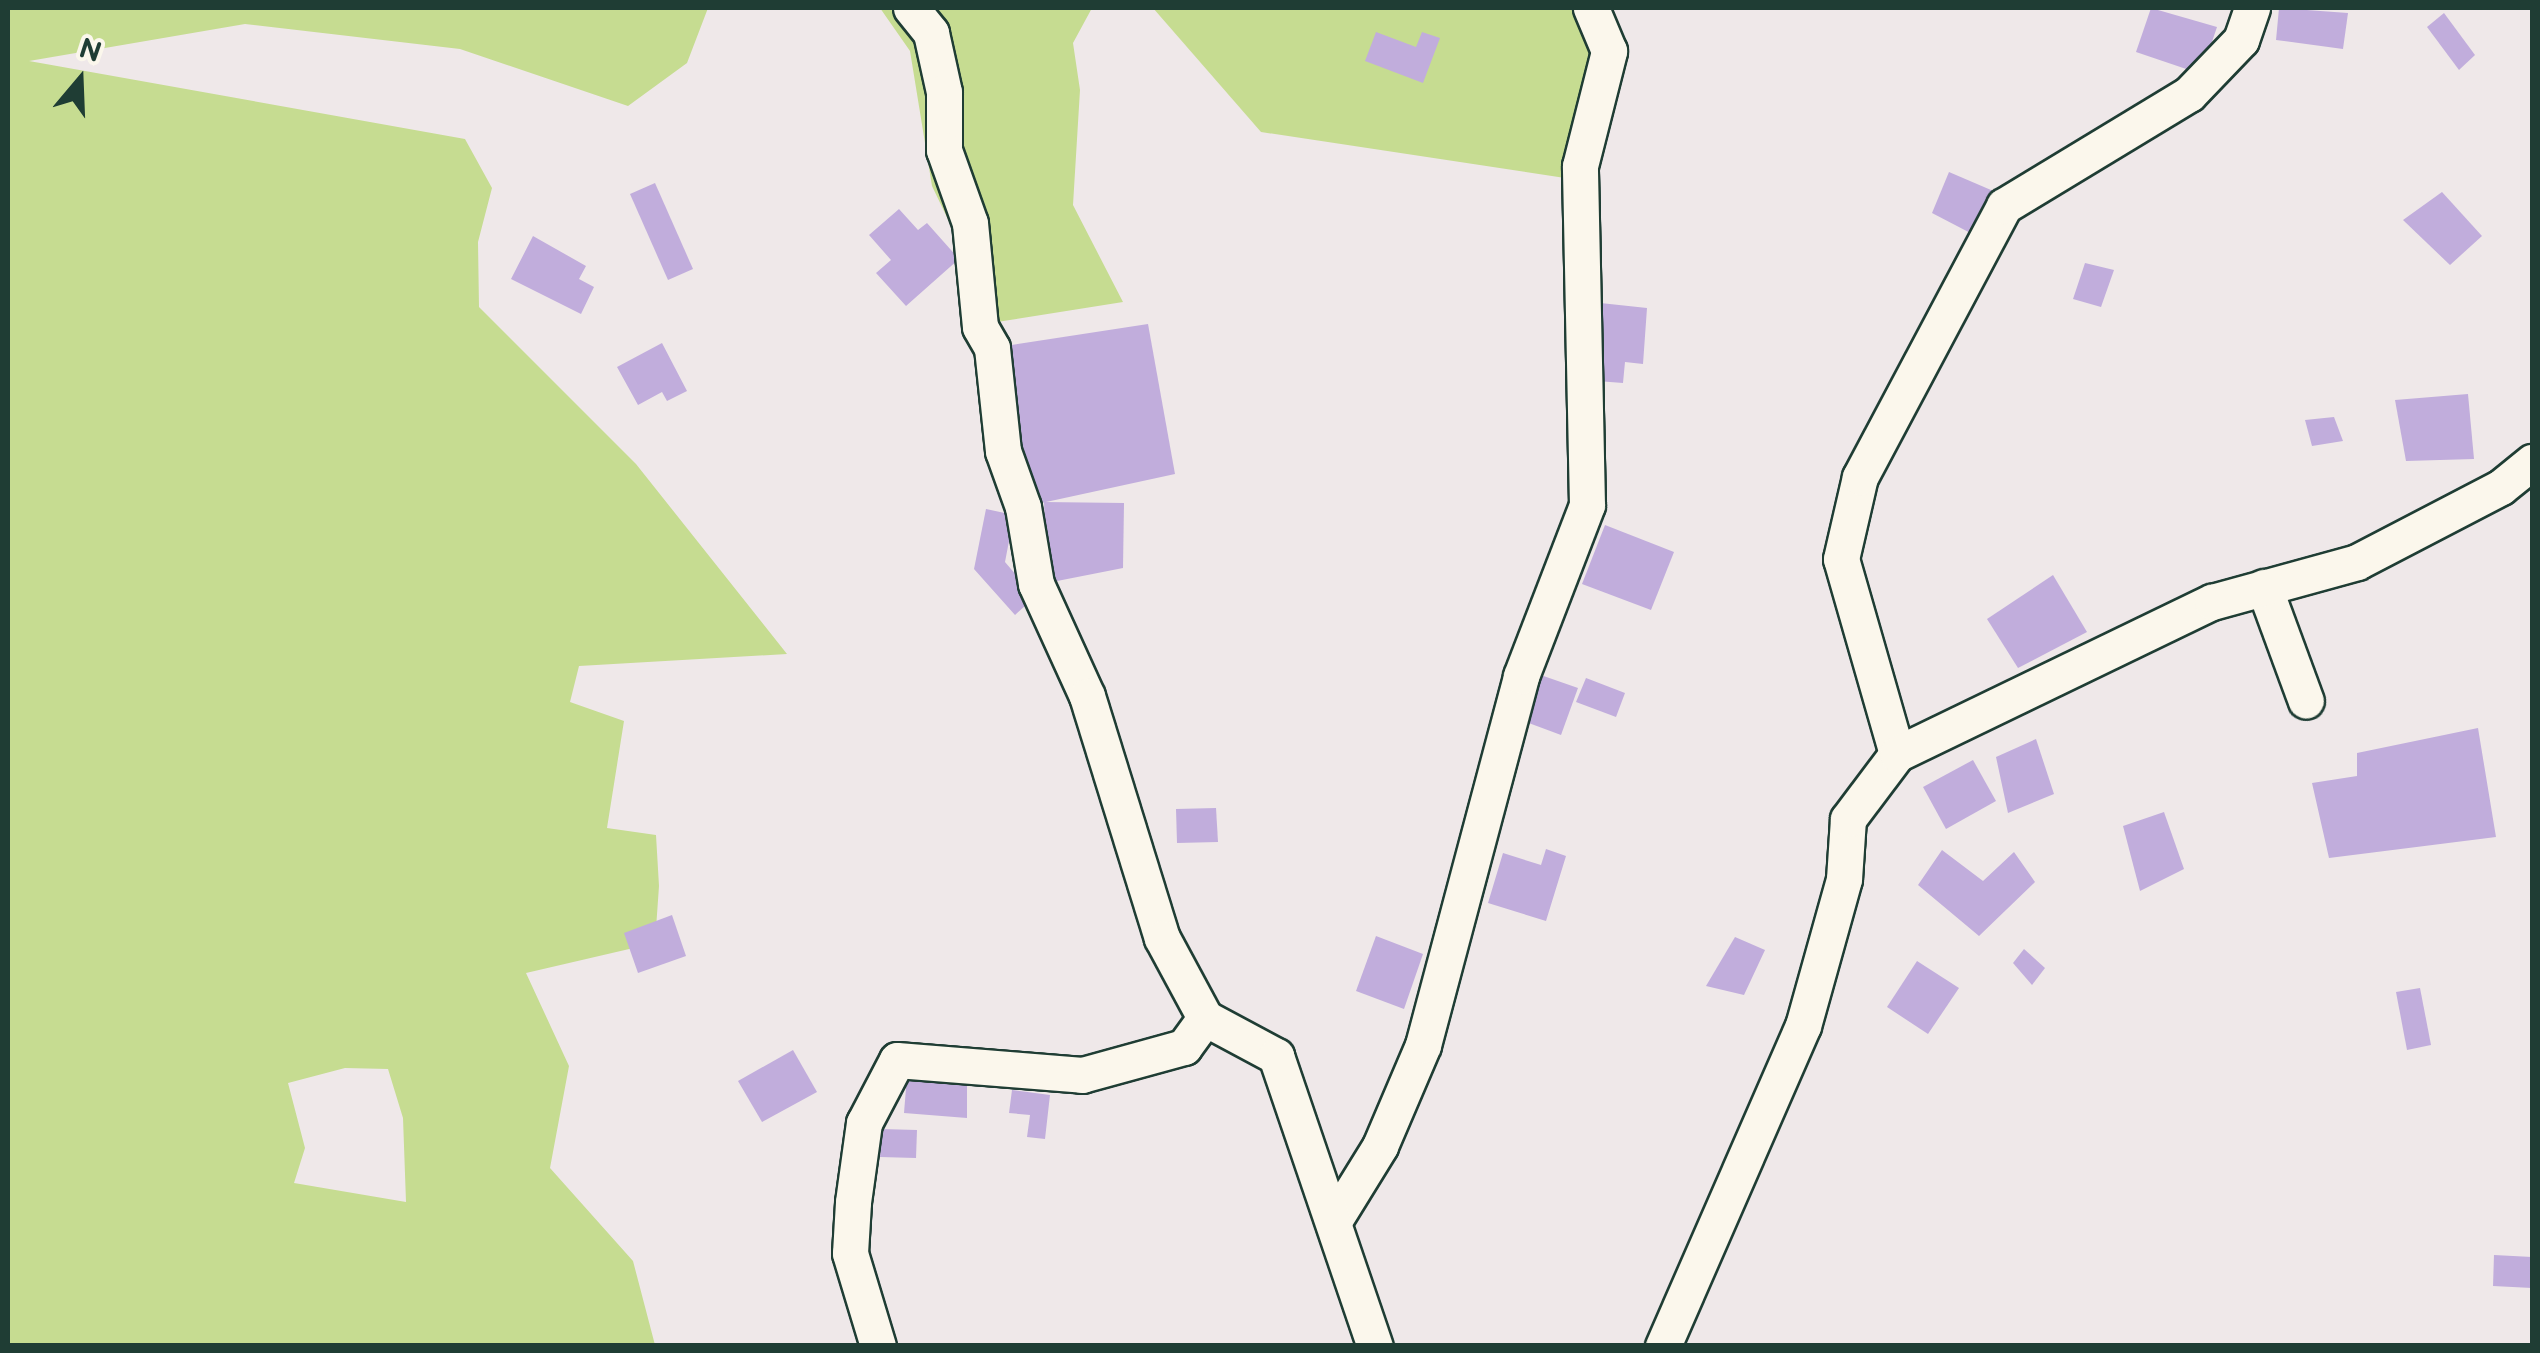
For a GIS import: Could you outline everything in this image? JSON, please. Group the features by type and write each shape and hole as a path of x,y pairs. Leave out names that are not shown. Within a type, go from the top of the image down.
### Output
{"street":[{"path":"911,8 930,33 944,92 944,150 970,223 980,327 992,348 1003,451 1023,507 1036,584 1087,696 1126,812 1142,887 1204,1018 1276,1056 1335,1220 1374,1346"},
{"path":"1335,1220 1380,1146 1423,1045 1521,676 1587,505 1580,166 1609,51 1591,8"},
{"path":"1897,754 1841,559 1860,478 2004,206 2189,94 2242,40 2252,8"},
{"path":"1663,1346 1803,1026 1844,879 1848,819 1897,754 2091,656 2212,602 2358,562 2500,487 2532,462"},
{"path":"2264,587 2306,701"},
{"path":"878,1346 850,1252 853,1202 864,1123 897,1060 1082,1075 1184,1046 1204,1018"}],"green space":[{"path":"8,8 708,8 687,63 628,106 460,49 245,24 29,61 465,139 492,188 478,242 479,307 636,464 787,654 579,666 570,702 624,721 607,828 656,835 659,886 655,943 526,973 569,1066 550,1168 633,1261 655,1345 8,1346","holes":["345,1068 388,1069 403,1118 406,1202 294,1183 305,1148 288,1083"]},
{"path":"880,8 1092,8 1073,43 1080,90 1073,205 1123,302 997,322 932,186 910,51"},
{"path":"1153,8 1596,8 1597,85 1565,178 1261,132"}],"building":[{"path":"2151,8 2217,27 2201,74 2136,52"},
{"path":"2279,8 2348,13 2343,49 2276,40"},
{"path":"2444,13 2475,55 2459,70 2427,27"},
{"path":"1376,32 1416,47 1422,32 1440,38 1423,83 1365,61"},
{"path":"1949,172 1998,193 1980,238 1932,213"},
{"path":"655,183 693,269 668,280 630,194"},
{"path":"2442,192 2482,236 2450,265 2403,220"},
{"path":"899,209 918,230 927,223 959,259 906,306 876,273 891,260 869,235"},
{"path":"533,236 586,266 579,279 594,287 581,314 511,279"},
{"path":"2085,263 2114,270 2101,307 2073,299"},
{"path":"1591,302 1647,308 1643,364 1625,362 1623,383 1584,380"},
{"path":"1148,324 1175,474 1023,507 992,348"},
{"path":"662,343 687,391 667,401 662,392 638,405 617,367"},
{"path":"2468,394 2474,459 2406,461 2395,400"},
{"path":"2334,417 2343,441 2312,446 2305,420"},
{"path":"1044,502 1124,503 1123,568 1047,583"},
{"path":"986,509 1014,515 1005,562 1035,597 1015,615 974,569"},
{"path":"1605,525 1674,552 1651,610 1582,584"},
{"path":"2053,575 2087,632 2018,668 1987,619"},
{"path":"1532,672 1578,688 1561,735 1515,718"},
{"path":"1586,678 1625,693 1616,717 1576,702"},
{"path":"2478,728 2496,837 2329,858 2312,783 2357,776 2357,753"},
{"path":"2036,739 2054,794 2008,813 1996,757"},
{"path":"1973,760 1996,801 1946,829 1923,787"},
{"path":"1216,808 1218,842 1177,843 1176,809"},
{"path":"2164,812 2184,869 2140,891 2123,826"},
{"path":"1546,849 1566,856 1546,921 1488,903 1503,853 1541,865"},
{"path":"1942,850 1983,881 2014,852 2035,882 1979,936 1918,885"},
{"path":"672,915 686,956 638,973 624,933"},
{"path":"1376,936 1423,954 1404,1009 1356,991"},
{"path":"1735,937 1765,950 1744,995 1706,986"},
{"path":"2024,949 2045,968 2032,985 2013,963"},
{"path":"1917,961 1959,988 1928,1034 1887,1007"},
{"path":"2420,988 2431,1045 2407,1050 2396,992"},
{"path":"793,1050 817,1092 762,1122 738,1081"},
{"path":"907,1076 967,1081 967,1118 904,1113"},
{"path":"1012,1090 1050,1095 1045,1139 1027,1137 1030,1115 1009,1113"},
{"path":"881,1129 917,1130 916,1158 880,1157"},
{"path":"2494,1255 2532,1257 2532,1288 2493,1286"}]}
